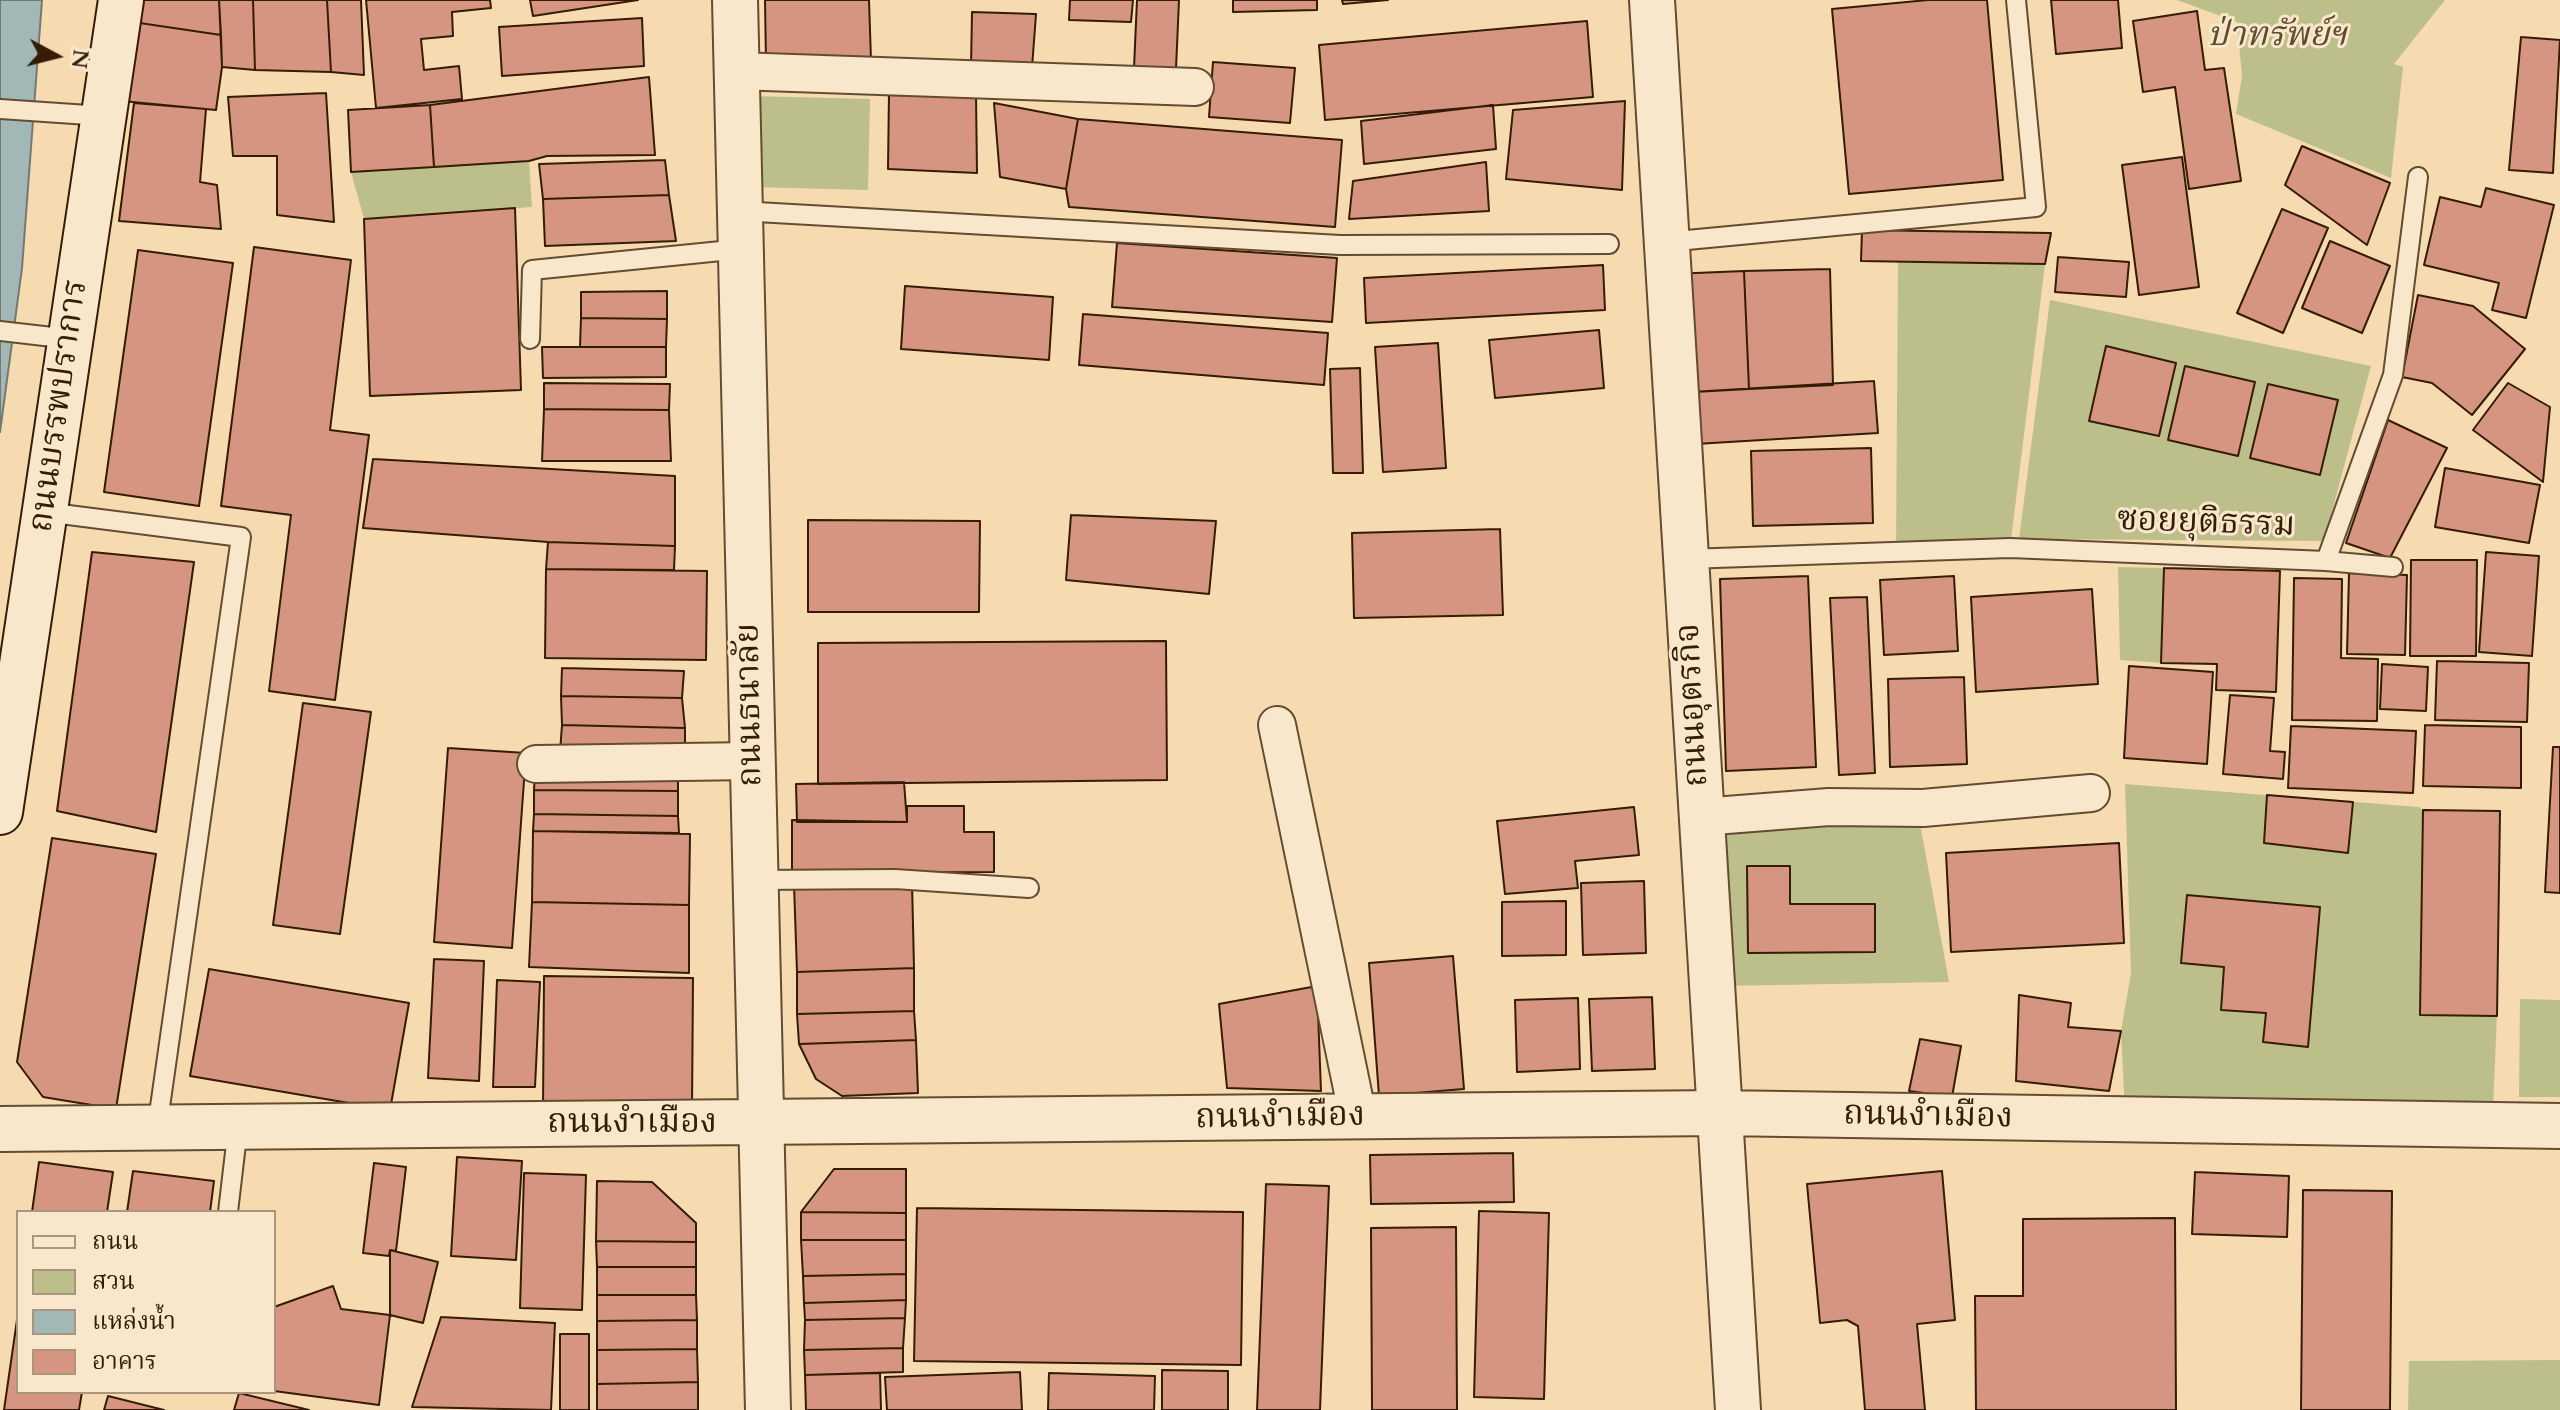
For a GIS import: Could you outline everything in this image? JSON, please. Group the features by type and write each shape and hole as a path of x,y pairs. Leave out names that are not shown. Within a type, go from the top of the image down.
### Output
{"street":[{"name":"ถนนบรรพปราการ","path":"0,812 45,512 52,337 103,116 121,0"},
{"name":"ถนนธนาลัย","path":"735,0 768,1410"},
{"name":"ถนนอุตรกิจ","path":"1652,0 1738,1410"},
{"path":"736,71 1195,87"},
{"path":"1277,725 1358,1117"},
{"path":"536,764 753,761"},
{"path":"1701,817 1829,807 1923,808 2091,793"},
{"name":"ถนนงำเมือง","path":"0,1129 1720,1113 2560,1126"}],"lane":[{"path":"1666,242 2036,207 2016,0"},
{"path":"0,109 103,116"},
{"name":"ซอยยุติธรรม","path":"1686,559 2010,548 2326,561 2393,375 2418,177"},
{"path":"530,339 532,270 740,230 1340,245 1609,244"},
{"path":"0,331 52,337"},
{"path":"45,512 241,537 157,1128"},
{"path":"2326,561 2393,567"},
{"path":"755,880 895,879 1029,888"},
{"path":"228,1210 238,1127"}],"green space":[{"name":"ป่าทรัพย์ฯ","path":"2177,0 2445,0 2394,64 2403,67 2391,178 2236,114 2242,76 2237,22"},
{"path":"752,96 870,99 868,190 751,187"},
{"path":"529,161 532,207 364,219 351,172"},
{"path":"1898,262 2045,264 2010,548 1896,550"},
{"path":"2050,300 2371,366 2324,541 2019,539"},
{"path":"2118,567 2164,568 2161,663 2120,660"},
{"path":"2125,784 2419,807 2423,810 2420,1015 2497,1016 2493,1108 2125,1113 2121,1031 2131,973"},
{"path":"1919,818 1949,982 1721,986 1716,825"},
{"path":"2520,999 2560,1000 2560,1097 2519,1097"},
{"path":"2560,1360 2560,1410 2408,1410 2409,1361"}],"water":[{"path":"0,0 42,0 22,268 0,432"}],"building":[{"path":"141,0 219,0 221,35 133,22"},
{"path":"219,0 253,0 255,70 222,67"},
{"path":"253,0 327,0 331,72 255,70"},
{"path":"327,0 361,0 364,75 331,72"},
{"path":"366,0 490,0 491,8 452,12 453,36 421,39 424,70 459,66 462,99 376,108"},
{"path":"530,0 638,0 533,16"},
{"path":"765,0 869,0 871,60 766,64"},
{"path":"1070,0 1133,0 1131,22 1069,20"},
{"path":"1137,0 1179,0 1176,69 1134,68"},
{"path":"1233,0 1317,0 1317,10 1233,12"},
{"path":"1342,0 1388,0 1343,4"},
{"path":"1928,0 1987,0 2003,180 1849,194 1832,9"},
{"path":"2051,0 2118,0 2122,48 2056,54"},
{"path":"2197,11 2205,70 2224,68 2241,181 2189,189 2175,87 2143,92 2133,21"},
{"path":"972,12 1036,14 1032,68 971,67"},
{"path":"642,18 644,66 502,76 499,27"},
{"path":"1587,21 1593,97 1325,120 1319,45"},
{"path":"133,22 221,35 222,67 216,110 122,101"},
{"path":"2521,37 2560,40 2553,173 2509,170"},
{"path":"1213,62 1295,68 1290,123 1209,117"},
{"path":"649,77 655,155 547,156 529,161 434,167 430,105"},
{"path":"889,92 976,95 977,173 888,169"},
{"path":"326,93 334,222 277,215 277,156 233,156 228,97"},
{"path":"1625,101 1622,190 1506,179 1513,110"},
{"path":"134,103 206,109 200,182 217,185 221,229 119,221"},
{"path":"994,103 1078,119 1066,189 1000,177"},
{"path":"430,105 434,167 351,172 348,110"},
{"path":"1493,105 1496,149 1364,164 1361,121"},
{"path":"1078,119 1342,140 1335,227 1069,207 1066,189"},
{"path":"2302,146 2390,183 2367,245 2285,185"},
{"path":"2182,157 2199,287 2139,295 2122,165"},
{"path":"665,160 669,195 543,199 539,164"},
{"path":"1486,162 1489,211 1349,219 1353,181"},
{"path":"2486,188 2554,205 2526,318 2492,310 2499,283 2424,265 2440,197 2481,207"},
{"path":"669,195 676,241 545,246 543,199"},
{"path":"515,208 521,390 370,396 364,219"},
{"path":"2282,209 2328,228 2283,333 2237,313"},
{"path":"1862,230 2051,233 2045,264 1861,261"},
{"path":"2330,241 2390,266 2362,333 2302,308"},
{"path":"1117,243 1337,258 1332,322 1112,307"},
{"path":"254,247 351,260 330,430 369,435 335,700 269,691 291,515 221,506"},
{"path":"138,250 233,263 199,506 104,492"},
{"path":"2058,257 2129,262 2126,297 2055,292"},
{"path":"1603,265 1605,310 1366,323 1364,278"},
{"path":"1830,269 1833,385 1749,389 1744,271"},
{"path":"1744,271 1749,389 1675,393 1671,274"},
{"path":"905,286 1053,297 1049,360 901,349"},
{"path":"667,291 667,319 581,318 581,292"},
{"path":"2418,295 2473,306 2525,349 2472,415 2432,383 2402,377"},
{"path":"1083,314 1328,333 1324,385 1079,365"},
{"path":"581,318 667,319 666,347 580,347"},
{"path":"1599,330 1604,388 1495,398 1489,340"},
{"path":"1438,343 1446,468 1383,472 1375,347"},
{"path":"2106,346 2176,363 2159,436 2089,421"},
{"path":"542,347 666,347 666,377 543,378"},
{"path":"2185,366 2255,382 2238,456 2168,440"},
{"path":"1360,368 1363,473 1333,473 1330,369"},
{"path":"1874,381 1878,433 1679,445 1675,393"},
{"path":"544,383 670,384 669,410 544,409"},
{"path":"2508,383 2550,407 2543,482 2473,430"},
{"path":"2268,384 2338,400 2320,475 2250,458"},
{"path":"544,409 669,410 671,461 542,461"},
{"path":"2388,420 2447,448 2390,558 2346,543"},
{"path":"1871,448 1873,523 1753,526 1751,451"},
{"path":"373,459 675,476 675,546 548,542 363,528"},
{"path":"2445,468 2540,485 2529,543 2435,527"},
{"path":"1071,515 1216,521 1209,594 1066,580"},
{"path":"808,520 980,521 979,612 808,612"},
{"path":"1500,529 1503,615 1354,618 1352,533"},
{"path":"548,542 675,546 674,570 546,569"},
{"path":"92,552 194,562 156,832 57,811"},
{"path":"2486,552 2539,556 2532,656 2479,652"},
{"path":"2411,560 2477,560 2476,656 2410,656"},
{"path":"2164,568 2280,571 2276,692 2216,690 2217,664 2161,663"},
{"path":"546,569 707,571 706,660 545,658"},
{"path":"2349,573 2407,575 2405,655 2347,654"},
{"path":"1808,576 1816,767 1726,771 1720,579"},
{"path":"1954,576 1958,651 1884,655 1880,580"},
{"path":"2294,578 2342,579 2341,658 2378,659 2377,721 2292,720"},
{"path":"2092,589 2098,684 1976,692 1971,597"},
{"path":"1867,597 1875,773 1839,775 1830,598"},
{"path":"1166,641 1167,780 818,784 818,643"},
{"path":"2437,661 2529,663 2527,722 2435,720"},
{"path":"2382,664 2428,667 2426,711 2380,709"},
{"path":"2129,666 2213,672 2207,764 2124,758"},
{"path":"562,668 684,671 682,698 561,696"},
{"path":"1964,677 1967,764 1890,767 1888,679"},
{"path":"2230,695 2274,698 2270,751 2285,752 2283,779 2223,774"},
{"path":"561,696 682,698 685,728 562,725"},
{"path":"303,703 371,712 340,934 273,925"},
{"path":"562,725 685,728 685,754 560,752"},
{"path":"2425,725 2521,727 2521,788 2423,786"},
{"path":"2291,726 2416,731 2413,793 2288,788"},
{"path":"2553,747 2560,747 2560,893 2545,892"},
{"path":"448,748 526,753 512,948 434,942"},
{"path":"535,770 678,771 678,791 534,790"},
{"path":"904,782 907,822 797,822 796,784"},
{"path":"534,790 678,791 678,816 534,814"},
{"path":"2267,795 2353,802 2348,853 2264,843"},
{"path":"907,806 964,806 964,832 994,832 994,872 792,873 792,820 907,822"},
{"path":"1634,807 1639,855 1575,861 1578,888 1505,894 1497,821"},
{"path":"2423,810 2500,811 2497,1016 2420,1015"},
{"path":"534,814 678,816 679,833 533,831"},
{"path":"533,831 690,834 689,905 532,902"},
{"path":"52,838 156,854 116,1109 43,1097 17,1062"},
{"path":"2119,843 2124,943 1951,952 1946,853"},
{"path":"1747,866 1790,866 1790,904 1875,904 1875,952 1748,953"},
{"path":"1644,881 1646,953 1583,955 1581,883"},
{"path":"912,882 914,968 797,972 794,885"},
{"path":"2187,895 2320,907 2308,1047 2263,1042 2266,1013 2221,1010 2224,967 2181,963"},
{"path":"1566,901 1566,955 1502,956 1502,902"},
{"path":"532,902 689,905 689,973 529,967"},
{"path":"1453,956 1464,1089 1379,1096 1369,963"},
{"path":"434,959 484,961 479,1081 428,1078"},
{"path":"914,968 914,1011 797,1014 797,972"},
{"path":"209,969 409,1003 390,1110 190,1076"},
{"path":"544,976 693,978 692,1110 543,1109"},
{"path":"497,980 540,982 535,1087 493,1087"},
{"path":"1317,986 1321,1091 1227,1088 1219,1004"},
{"path":"2019,995 2071,1003 2068,1027 2121,1031 2109,1091 2016,1081"},
{"path":"1652,997 1655,1069 1592,1071 1589,999"},
{"path":"1578,998 1580,1069 1517,1072 1515,1000"},
{"path":"914,1011 916,1040 799,1044 797,1014"},
{"path":"1920,1039 1961,1046 1952,1097 1909,1091"},
{"path":"916,1040 918,1093 842,1096 816,1079 799,1044"},
{"path":"1513,1153 1514,1202 1371,1204 1370,1155"},
{"path":"457,1157 522,1161 516,1260 451,1256"},
{"path":"39,1162 113,1172 107,1210 32,1210"},
{"path":"374,1163 406,1167 396,1251 390,1250 389,1256 363,1253"},
{"path":"834,1169 906,1169 906,1213 801,1212"},
{"path":"133,1171 214,1181 210,1210 127,1210"},
{"path":"1942,1171 1955,1320 1917,1324 1925,1410 1865,1410 1858,1326 1847,1320 1820,1323 1807,1184"},
{"path":"2195,1172 2289,1176 2287,1237 2192,1234"},
{"path":"524,1173 586,1175 582,1310 520,1308"},
{"path":"597,1181 652,1182 696,1223 696,1242 596,1241"},
{"path":"1266,1184 1329,1186 1320,1410 1257,1410"},
{"path":"2303,1190 2392,1191 2390,1410 2301,1410"},
{"path":"917,1208 1243,1212 1241,1365 914,1361"},
{"path":"1479,1211 1549,1213 1544,1399 1474,1397"},
{"path":"801,1212 906,1213 906,1240 801,1240"},
{"path":"2175,1218 2176,1410 1976,1410 1975,1296 2023,1296 2023,1219"},
{"path":"1456,1227 1457,1410 1372,1410 1371,1228"},
{"path":"801,1240 906,1240 906,1274 803,1276"},
{"path":"596,1241 696,1242 696,1267 597,1267"},
{"path":"390,1250 438,1262 423,1323 390,1315"},
{"path":"597,1267 696,1267 696,1295 597,1295"},
{"path":"906,1274 906,1300 804,1303 803,1276"},
{"path":"333,1286 341,1309 390,1315 379,1405 276,1391 276,1306"},
{"path":"597,1295 696,1295 697,1320 597,1321"},
{"path":"906,1300 905,1318 805,1320 804,1303"},
{"path":"441,1317 555,1323 551,1410 412,1407"},
{"path":"905,1318 903,1348 804,1350 805,1320"},
{"path":"697,1320 697,1349 597,1350 597,1321"},
{"path":"16,1327 16,1394 82,1394 79,1410 4,1410"},
{"path":"560,1334 589,1334 589,1410 560,1410"},
{"path":"903,1348 903,1372 805,1375 804,1350"},
{"path":"697,1349 698,1382 597,1384 597,1350"},
{"path":"1162,1370 1228,1371 1228,1410 1162,1410"},
{"path":"1020,1372 1022,1410 887,1410 885,1377"},
{"path":"880,1373 881,1410 806,1410 805,1375"},
{"path":"1049,1373 1155,1376 1154,1410 1048,1410"},
{"path":"698,1382 698,1410 597,1410 597,1384"},
{"path":"239,1394 243,1394 309,1410 234,1410"},
{"path":"108,1396 164,1410 104,1410"}]}
